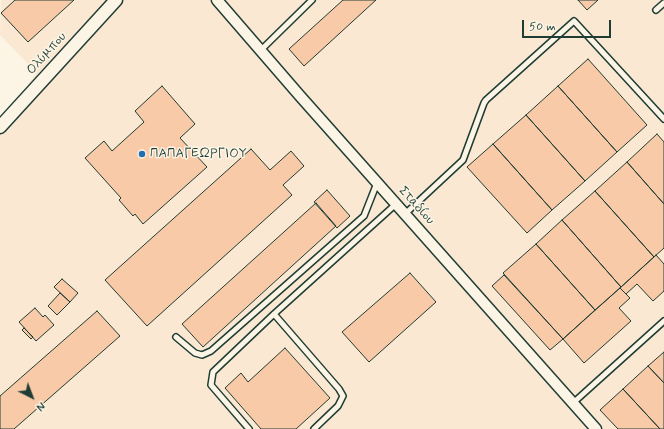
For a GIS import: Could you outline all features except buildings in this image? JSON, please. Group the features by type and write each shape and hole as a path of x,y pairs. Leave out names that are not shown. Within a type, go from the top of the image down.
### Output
{"street":[{"name":"Ολύμπου","path":"0,127 116,0"},
{"name":"Σταδίου","path":"217,0 377,183 596,429"}],"lane":[{"path":"261,50 312,0"},
{"path":"656,10 664,3"},
{"path":"405,214 464,160 486,100 574,21 664,119"},
{"path":"176,337 195,353 202,355 212,351 364,216 377,183"},
{"path":"249,429 211,385 213,372 274,314 396,204"},
{"path":"274,314 339,389 343,396 338,406 314,429"},
{"path":"573,403 664,321"}],"shaded area":[{"path":"1,0 664,0 664,429 0,429 0,131 36,72 0,35"}],"place":[{"name":"ΠΑΠΑΓΕΩΡΓΙΟΥ","path":"142,154"}]}
